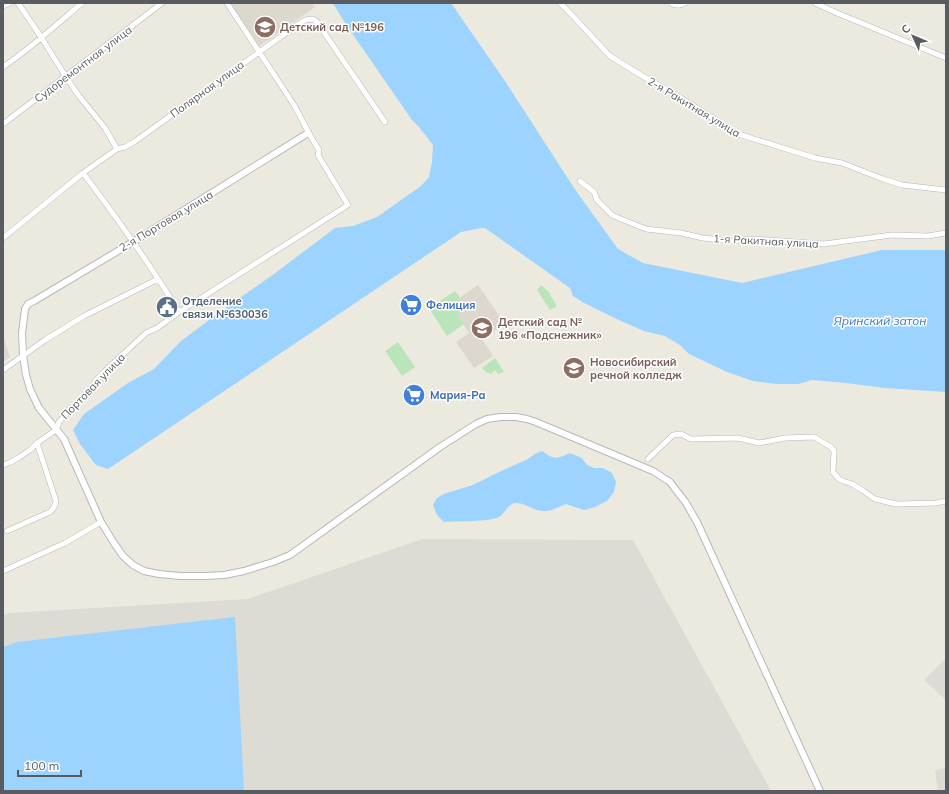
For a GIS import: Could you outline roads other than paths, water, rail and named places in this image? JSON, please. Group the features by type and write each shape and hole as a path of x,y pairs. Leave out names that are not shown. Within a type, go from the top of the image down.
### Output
{"street":[{"path":"3,6 10,3"},
{"path":"18,3 79,96 105,128 117,149"},
{"path":"3,67 82,3"},
{"name":"Судоремонтная улица","path":"3,124 162,3"},
{"path":"227,3 294,105 308,133"},
{"name":"2-я Ракитная улица","path":"560,3 610,56 738,134 815,158 842,163 902,185 946,190"},
{"path":"671,3 674,5 682,5 685,3"},
{"path":"815,3 946,58"},
{"name":"Полярная улица","path":"3,238 83,174 117,149 134,142 297,24 305,20 313,19 317,22 385,122"},
{"name":"Портовая улица","path":"3,465 18,458 30,450 36,443 56,430 59,422 70,409 85,397 98,378 146,334 348,205 318,155 319,150 308,133"},
{"name":"2-я Портовая улица","path":"23,356 22,333 25,309 28,304 133,242 308,133"},
{"path":"83,174 133,242 179,312"},
{"name":"1-я Ракитная улица","path":"580,181 594,192 597,200 612,215 646,229 681,233 703,238 731,241 750,239 824,244 892,235 928,236 946,233"},
{"path":"3,370 84,316 158,279"},
{"path":"23,356 30,389 39,408 64,439 70,450 101,522 123,556 133,565 144,571 166,574 206,576 244,571 290,555 440,447 476,424 487,419 501,417 527,419 653,471 670,482 686,503 697,522 820,791"},
{"path":"648,459 673,435 681,434 691,439 738,438 759,443 785,438 814,436 832,447 834,451 833,472 840,480 852,484 876,499 896,504 936,503 946,501"},
{"path":"7,531 50,512 55,506 56,501 36,443"},
{"path":"3,571 65,543 101,522"}],"water":[{"name":"Яринский затон","path":"333,3 451,3 505,81 576,191 618,249 643,263 742,283 882,250 946,250 946,392 885,388 812,380 798,384 777,384 753,381 727,372 689,354 680,345 665,336 644,331 584,303 573,296 570,288 485,228 482,228 461,232 108,469 96,465 80,444 73,430 84,414 128,383 154,369 181,341 335,228 353,226 377,217 421,186 429,177 433,145 412,120 345,23"},
{"path":"542,451 556,458 570,453 582,458 587,465 594,468 603,468 612,473 616,482 614,492 607,501 595,507 584,510 566,504 556,509 541,511 515,503 510,505 499,517 488,520 444,522 437,515 433,505 437,498 444,494 473,485"},
{"path":"235,617 244,791 3,791 3,647 17,642"}],"place":[{"name":"Детский сад №196","path":"265,27"},
{"name":"Фелиция","path":"411,305"},
{"name":"Отделение связи №630036","path":"167,307"},
{"name":"Детский сад № 196 «Подснежник»","path":"482,328"},
{"name":"Новосибирский речной колледж","path":"574,368"},
{"name":"Мария-Ра","path":"414,395"}]}
